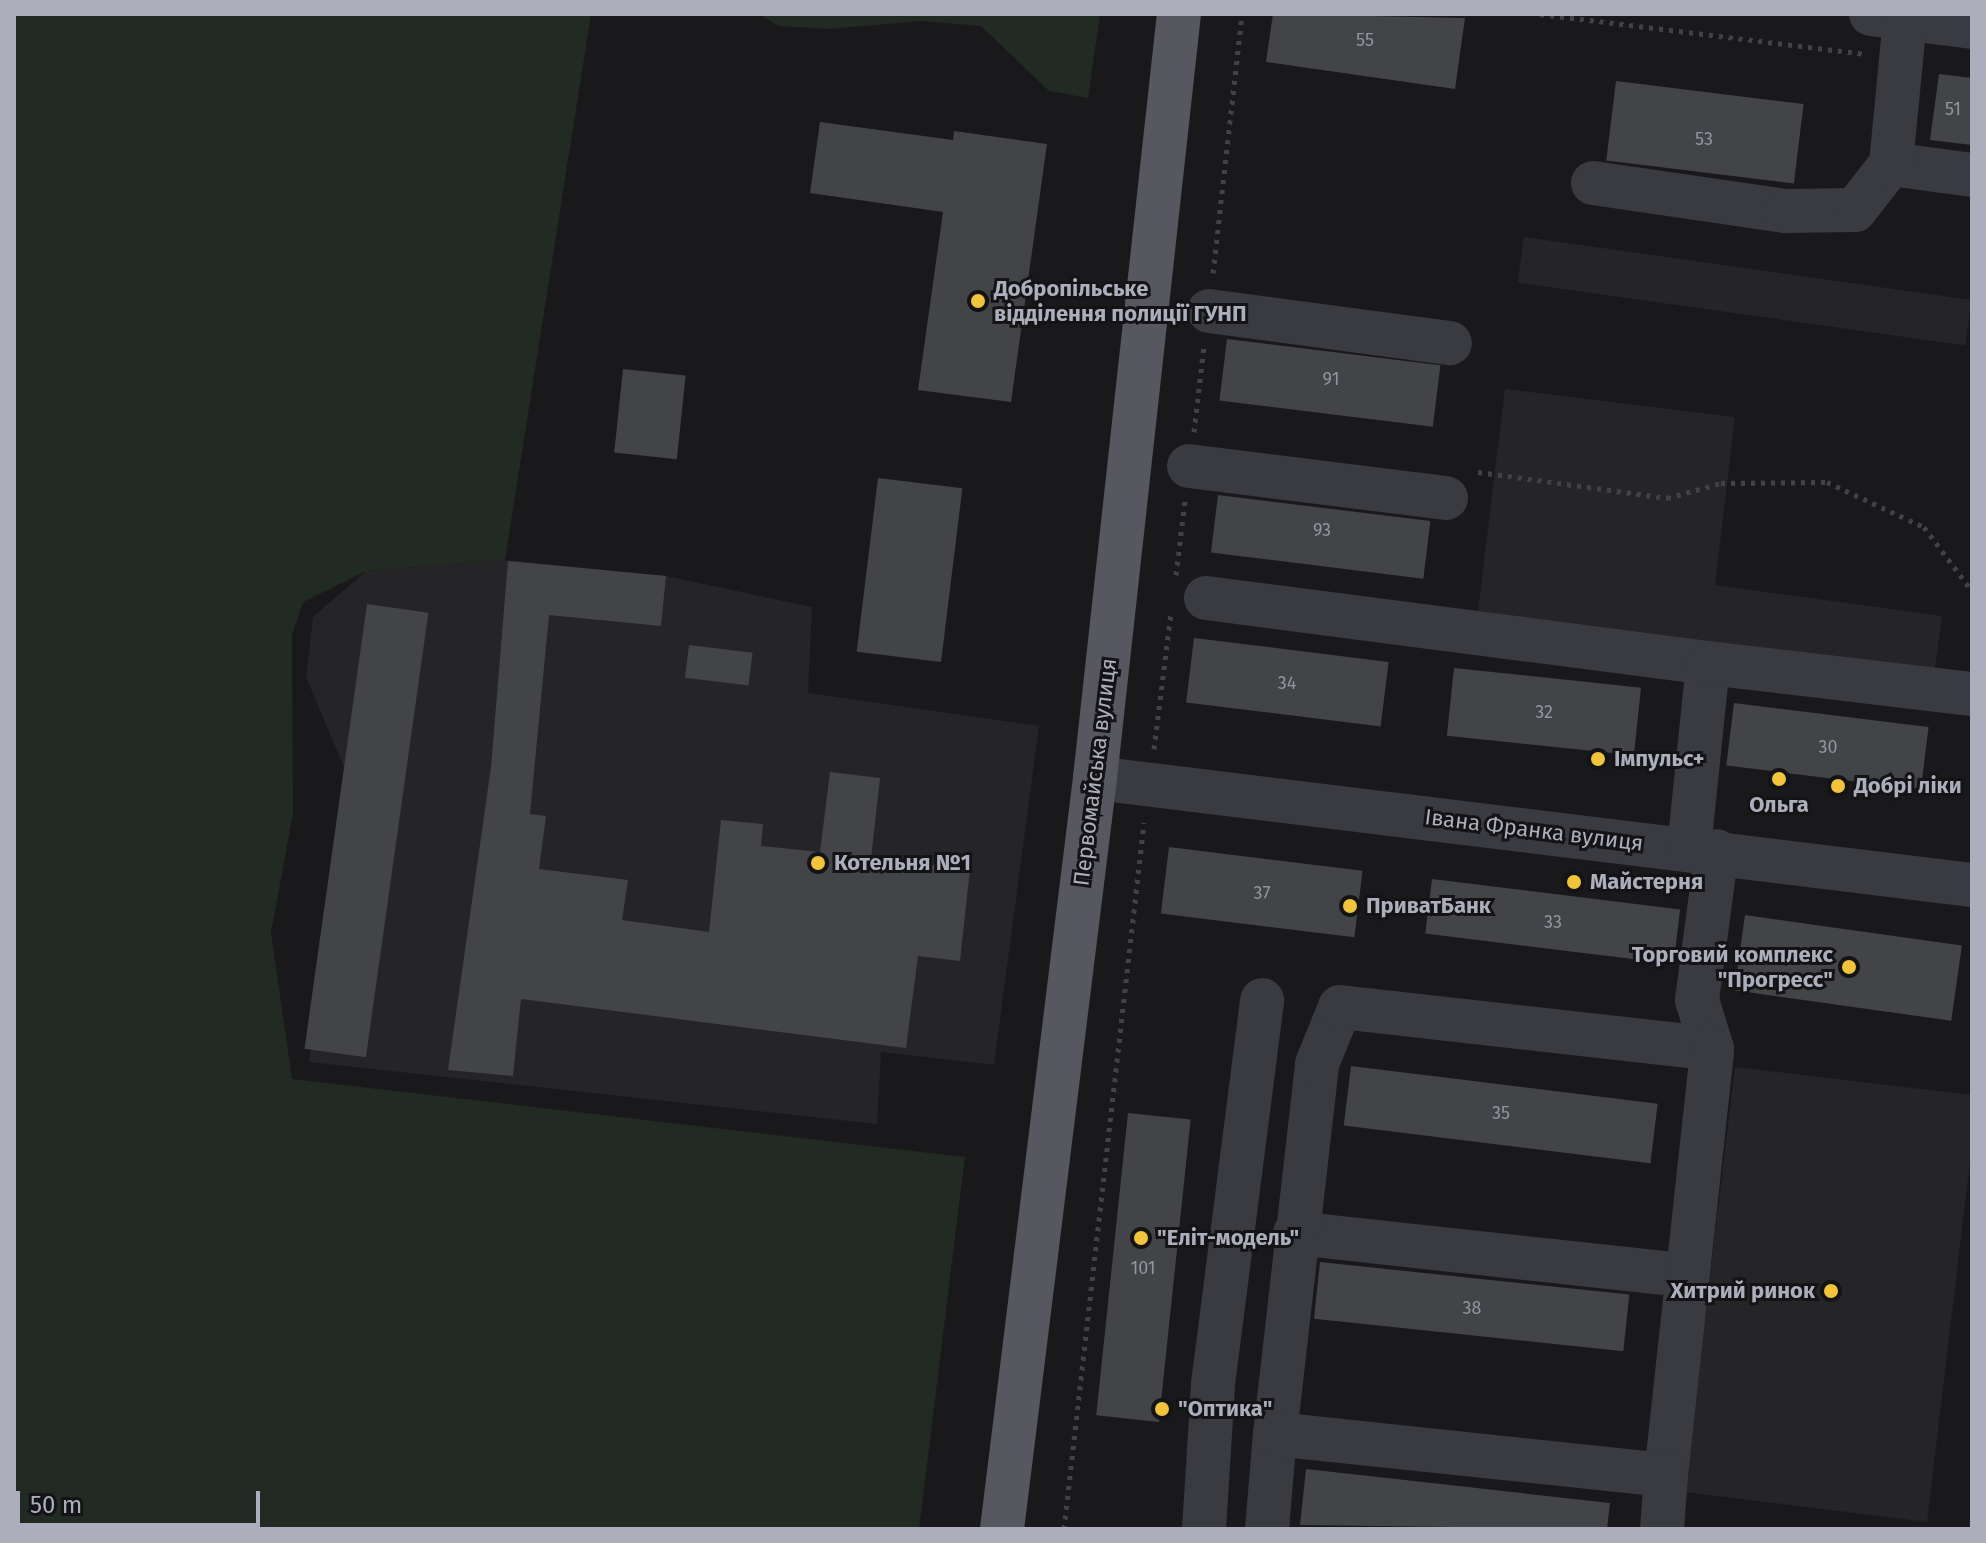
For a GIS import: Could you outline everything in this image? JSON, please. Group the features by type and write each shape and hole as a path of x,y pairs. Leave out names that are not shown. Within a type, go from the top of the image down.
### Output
{"main road":[{"name":"Первомайська вулиця","path":"1002,1529 1095,778 1179,14"}],"street":[{"path":"1593,183 1822,213 1855,210 1891,164 1892,30 1972,27"},
{"path":"1891,164 1972,175"},
{"path":"1209,311 1450,343"},
{"path":"1189,466 1462,485"},
{"path":"1184,599 1972,694"},
{"path":"1662,1529 1684,1275 1712,1049 1697,1000 1708,663"},
{"name":"Івана Франка вулиця","path":"1095,778 1972,885"},
{"path":"1204,1529 1213,1384 1262,1000"},
{"path":"1267,1529 1295,1233 1317,1064 1340,1007 1712,1049"},
{"path":"1254,1064 1317,1064"},
{"path":"1295,1233 1684,1275"},
{"path":"1275,1434 1666,1475"}],"path":[{"path":"1064,1529 1148,785 1184,599 1189,466 1242,14"},
{"path":"1540,14 1892,30"},
{"path":"1462,485 1667,498 1721,483 1827,482 1924,527 1972,591"}],"shaded area":[{"path":"14,14 591,14 505,560 366,571 303,602 292,635 293,813 271,933 292,1079 965,1157 919,1529 14,1529"},
{"path":"759,14 1100,14 1088,98 1049,91 981,26 922,21 829,29 779,26"},
{"path":"1524,237 1972,300 1965,345 1518,283"},
{"path":"1505,389 1735,417 1715,585 1942,616 1934,674 1477,619"},
{"path":"505,560 666,576 812,607 808,693 1039,726 994,1065 881,1052 877,1124 309,1062 344,767 306,677 313,617 366,571"},
{"name":"Хитрий ринок","path":"1735,1067 1972,1095 1972,1145 1927,1522 1684,1492"}],"building":[{"path":"1273,14 1465,18 1455,89 1266,62"},
{"path":"1939,74 1972,78 1972,145 1930,140"},
{"path":"1616,81 1804,104 1794,183 1606,160"},
{"name":"Добропільське відділення полиції ГУНП","path":"820,122 953,140 954,131 1047,144 1011,402 918,390 943,212 810,193"},
{"path":"1227,339 1440,365 1433,427 1219,401"},
{"path":"623,369 686,376 677,459 614,453"},
{"path":"878,478 962,488 941,662 857,652"},
{"path":"1218,495 1430,521 1423,579 1211,553"},
{"path":"508,561 666,576 661,626 549,615 530,814 546,816 539,869 628,880 622,920 709,932 721,820 763,824 761,846 820,852 830,772 880,778 871,858 970,869 960,961 918,956 906,1048 521,999 513,1076 448,1070 491,767"},
{"path":"367,604 428,613 366,1057 305,1049"},
{"path":"1194,638 1389,662 1381,726 1186,703"},
{"path":"689,645 753,653 749,686 685,678"},
{"path":"1454,668 1641,688 1634,755 1447,736"},
{"path":"1734,703 1929,727 1921,789 1726,766"},
{"path":"1169,847 1363,871 1354,937 1161,914"},
{"path":"1432,879 1680,909 1673,964 1425,934"},
{"name":"Торговий комплекс \"Прогресс\"","path":"1745,915 1962,945 1951,1021 1734,990"},
{"path":"1351,1066 1658,1104 1650,1163 1344,1126"},
{"path":"1128,1113 1191,1120 1159,1422 1096,1415"},
{"path":"1320,1262 1629,1295 1623,1351 1314,1319"},
{"path":"1306,1469 1610,1503 1607,1529 1300,1525"}],"place":[{"name":"Добропільське відділення полиції ГУНП","path":"978,301"},
{"name":"Імпульс+","path":"1598,759"},
{"name":"Ольга","path":"1779,779"},
{"name":"Добрі ліки","path":"1838,786"},
{"name":"Котельня №1","path":"818,863"},
{"name":"Майстерня","path":"1574,882"},
{"name":"ПриватБанк","path":"1350,906"},
{"name":"Торговий комплекс \"Прогресс\"","path":"1849,967"},
{"name":"\"Еліт-модель\"","path":"1141,1238"},
{"name":"Хитрий ринок","path":"1831,1291"},
{"name":"\"Оптика\"","path":"1162,1409"}]}
